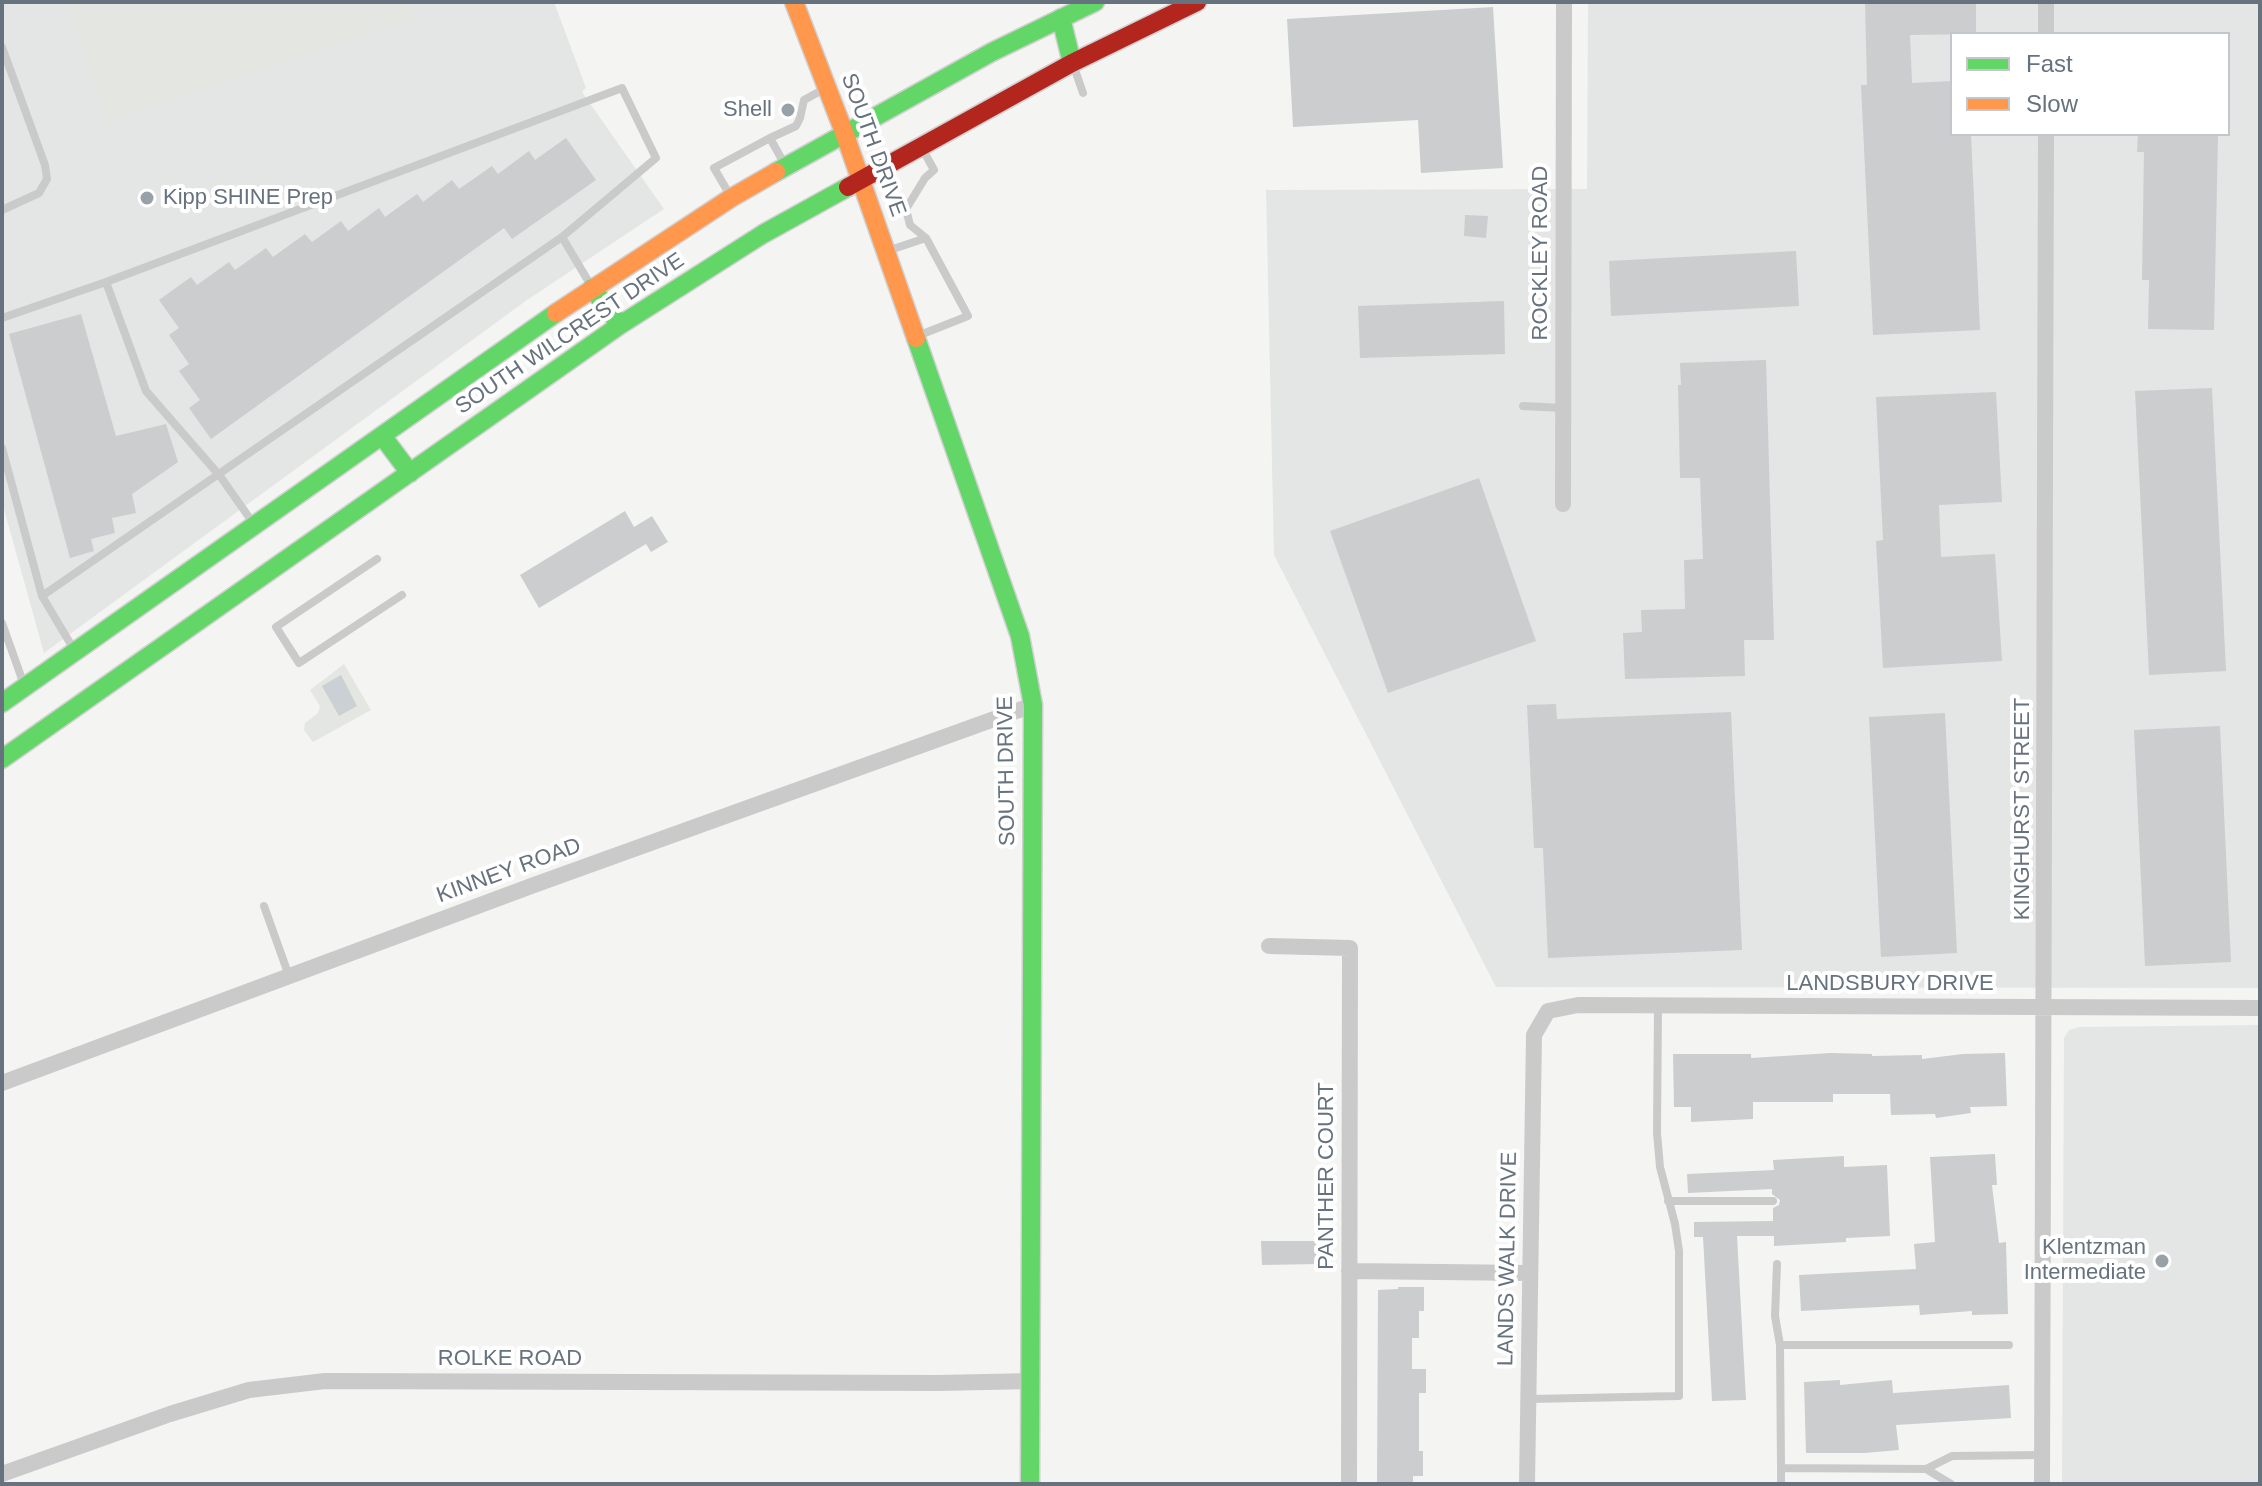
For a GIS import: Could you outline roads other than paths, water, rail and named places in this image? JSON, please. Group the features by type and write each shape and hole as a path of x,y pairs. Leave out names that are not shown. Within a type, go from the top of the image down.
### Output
{"main road":[{"name":"SOUTH DRIVE","path":"794,2 844,132 1020,636 1033,705 1030,1484"},
{"name":"SOUTH WILCREST DRIVE","path":"2,759 184,604 256,527 592,288 731,198 844,132 992,52 1095,2"},
{"name":"SOUTH WILCREST DRIVE","path":"2,703 76,652 184,604 410,473 620,325 763,234 1072,63 1197,2"},
{"path":"1061,18 1072,63"},
{"path":"592,288 620,325"},
{"path":"383,437 410,473"}],"street":[{"name":"ROCKLEY ROAD","path":"1563,504 1564,2"},
{"path":"2046,2 2046,32"},
{"name":"KINGHURST STREET","path":"2042,1484 2046,136"},
{"name":"KINNEY ROAD","path":"2,1083 1033,705"},
{"name":"PANTHER COURT","path":"1269,946 1350,948 1349,1484"},
{"name":"LANDSBURY DRIVE","path":"1534,1035 1548,1011 1578,1005 2260,1008"},
{"name":"LANDS WALK DRIVE","path":"1527,1484 1534,1035"},
{"path":"1349,1271 1530,1273"},
{"name":"ROLKE ROAD","path":"2,1474 170,1414 249,1390 325,1381 1032,1381"}],"lane":[{"path":"2,47 45,165 47,179 39,193 3,206"},
{"path":"1072,63 1083,93"},
{"path":"2,318 106,282 622,88 656,158 562,237 42,596"},
{"path":"731,198 714,168 796,126 804,100 827,88"},
{"path":"770,138 785,166"},
{"path":"916,337 968,316 926,238 910,225 906,209 925,178 934,170 921,146"},
{"path":"562,237 592,288"},
{"path":"886,252 926,238"},
{"path":"106,282 146,391 220,476 256,527"},
{"path":"1523,406 1563,408"},
{"path":"2,448 42,596 76,652"},
{"path":"377,559 276,627 299,663 402,595"},
{"path":"2,623 25,687"},
{"path":"264,906 289,976"},
{"path":"1528,1399 1679,1396 1679,1251 1660,1167 1657,1133 1658,1005"},
{"path":"1668,1201 1773,1201"},
{"path":"1777,1264 1775,1316 1780,1345 1781,1484"},
{"path":"1780,1345 2009,1345"},
{"path":"1781,1468 1926,1469 1952,1456 2042,1455"},
{"path":"1926,1469 1951,1484"}],"place":[{"name":"Shell","path":"788,110"},
{"name":"Kipp SHINE Prep","path":"147,198"},
{"name":"Klentzman Intermediate","path":"2162,1261"}]}
